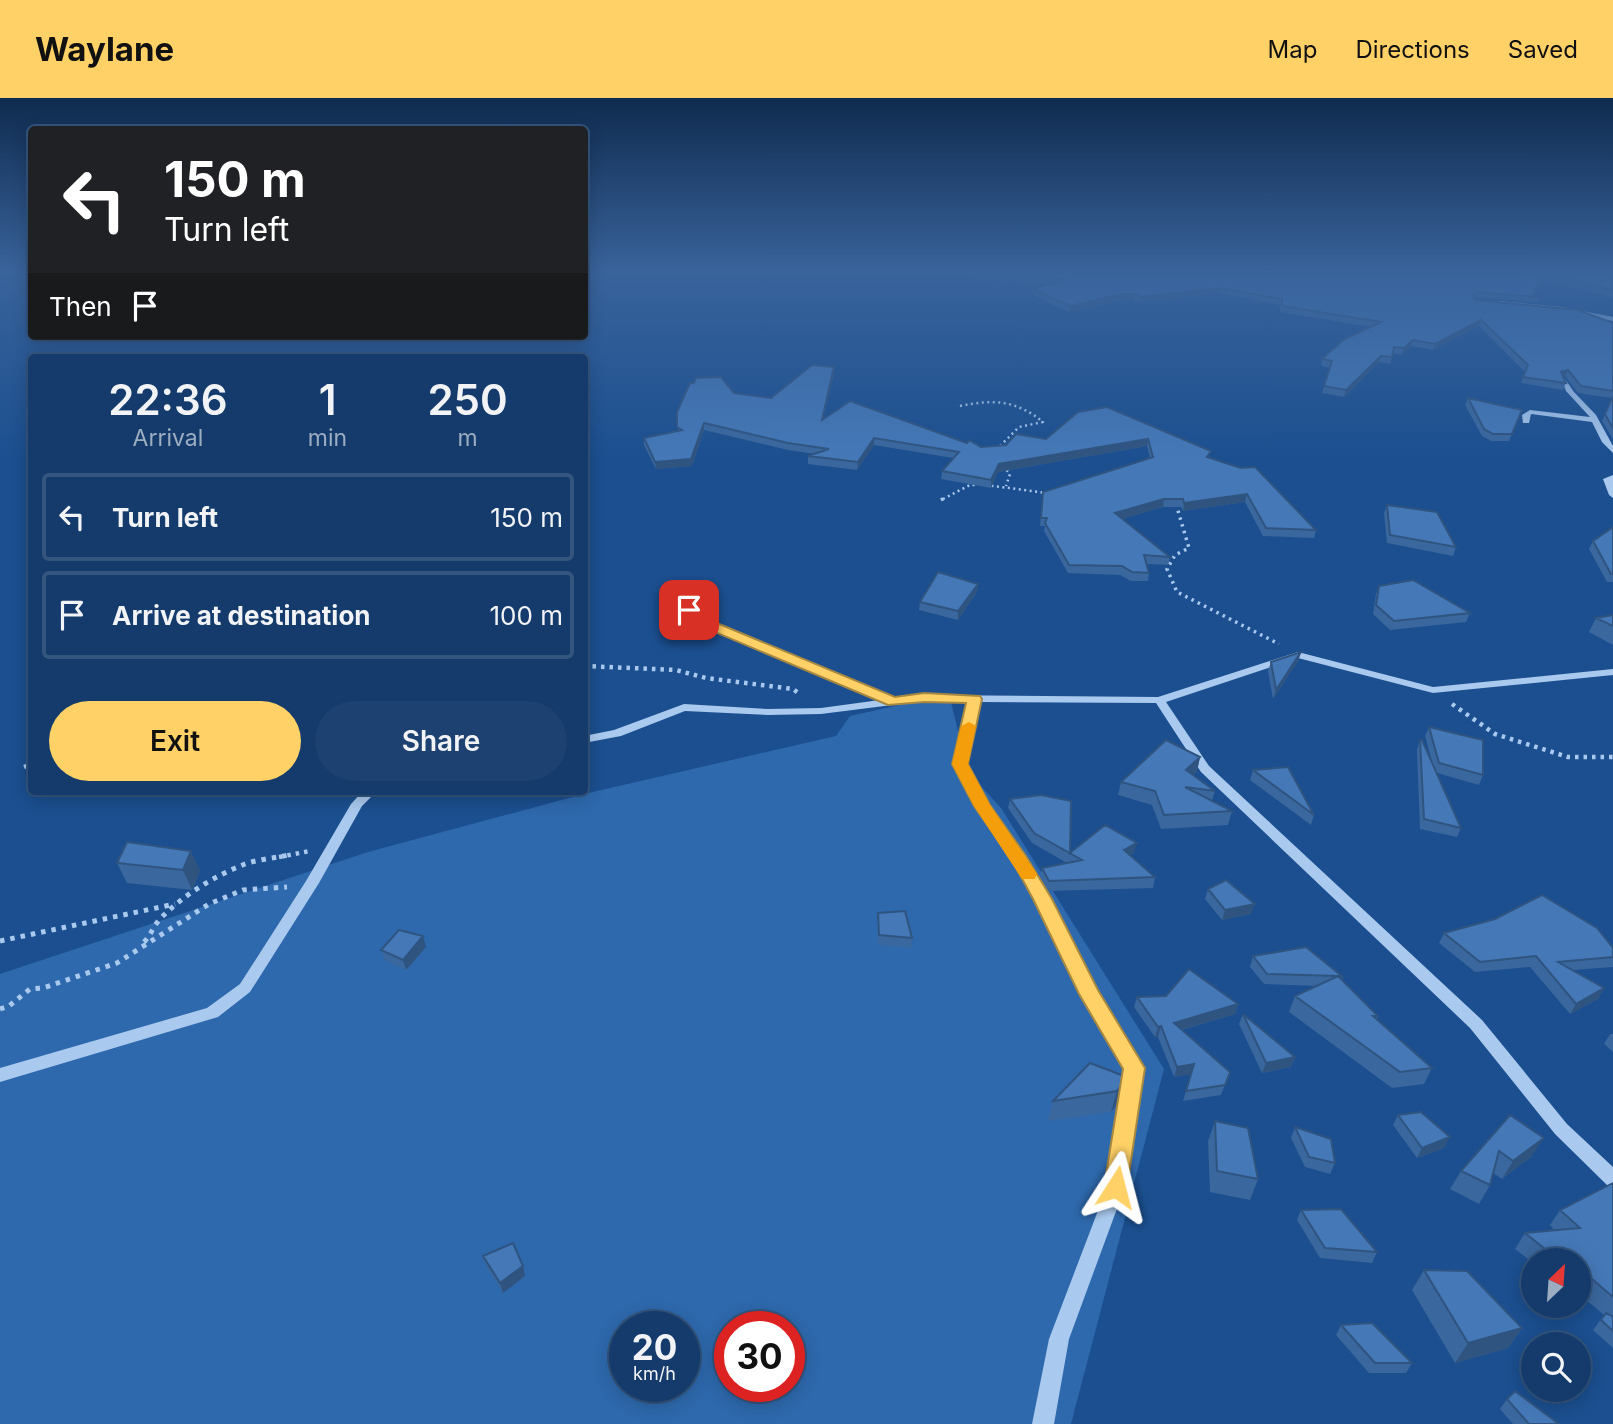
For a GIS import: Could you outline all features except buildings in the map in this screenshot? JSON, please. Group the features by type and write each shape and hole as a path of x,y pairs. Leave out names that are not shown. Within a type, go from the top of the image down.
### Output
{"street":[{"path":"1563,380 1570,394 1591,414 1592,420 1613,451"},
{"path":"1613,477 1607,478 1613,495"},
{"path":"684,593 689,610 708,624 893,702"},
{"path":"588,739 617,733 684,707 768,712 821,711 924,698 1159,700 1298,655 1433,690 1613,672"},
{"path":"975,699 960,764 985,811 1027,872 1054,919 1089,994 1134,1068 1116,1187 1059,1339 1043,1424"},
{"path":"1159,700 1205,769 1476,1024 1561,1129 1613,1179"},
{"path":"0,1075 212,1013 245,988 312,883 357,804 367,795"}],"lane":[{"path":"1526,421 1526,415 1530,412 1592,420"}],"path":[{"path":"960,406 988,400 1018,402 1043,422 1019,428 997,449 998,460 1010,474 1006,486"},
{"path":"941,500 970,485 1006,486 1049,493"},
{"path":"1174,499 1189,548 1175,555 1167,569 1177,592 1298,655"},
{"path":"588,666 676,670 706,678 793,689 821,711"},
{"path":"1433,690 1495,734 1568,757 1613,757"},
{"path":"24,767 28,766"},
{"path":"138,948 152,934 156,923 176,904 206,883 247,863 332,848"},
{"path":"0,1009 9,1006 30,989 43,988 117,963 209,904 243,890 268,890 312,883"},
{"path":"0,941 176,904"}],"shaded area":[{"path":"949,694 968,772 1001,808 1164,1069 1071,1424 0,1424 0,974 368,852 588,793 836,736 850,716"}],"slow traffic":[{"path":"969,726 960,764 990,819 1028,874"}],"route":[{"path":"689,610 708,624 893,702 924,698 975,699 960,764 974,793 1043,899 1089,994 1134,1068 1116,1187"}]}
